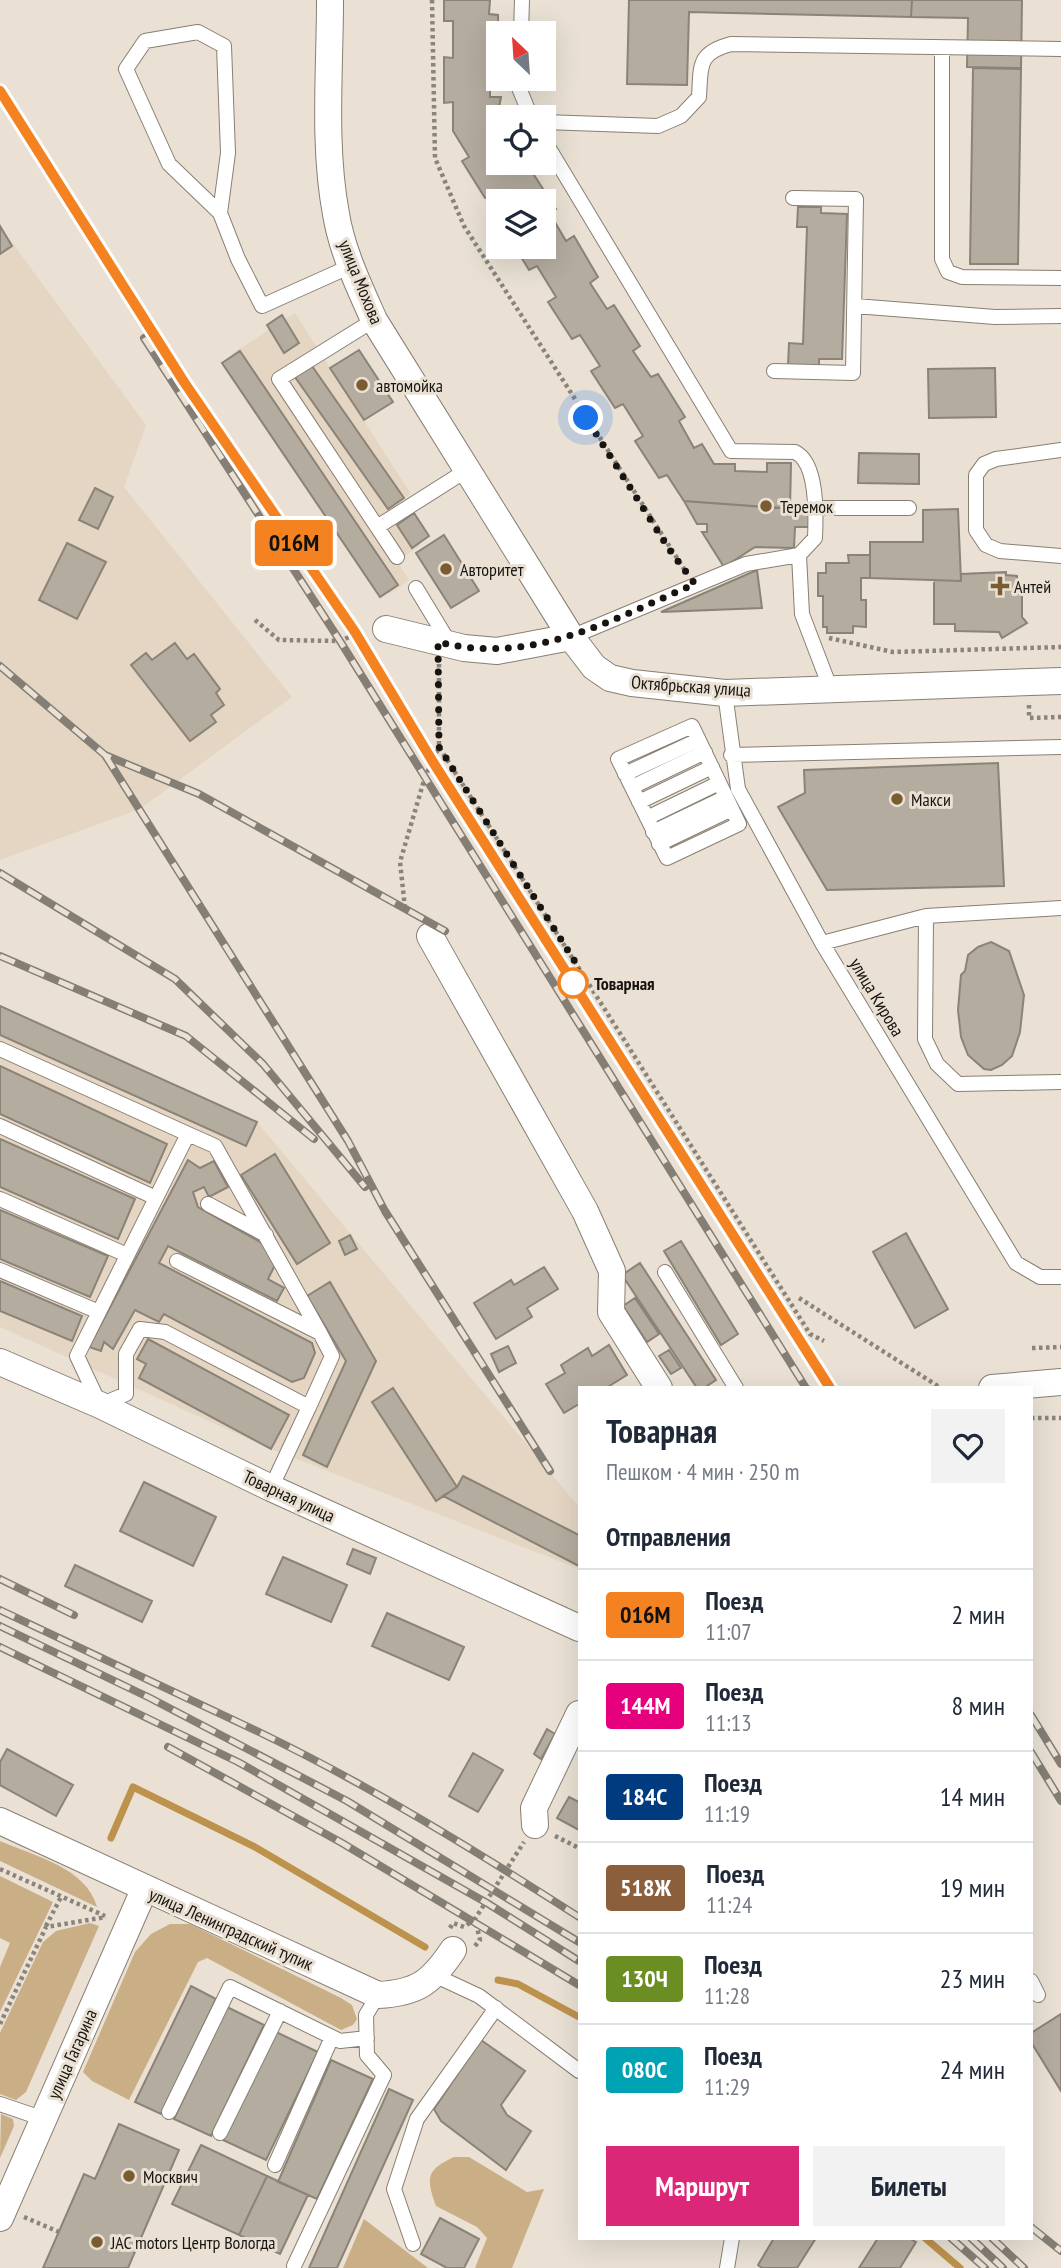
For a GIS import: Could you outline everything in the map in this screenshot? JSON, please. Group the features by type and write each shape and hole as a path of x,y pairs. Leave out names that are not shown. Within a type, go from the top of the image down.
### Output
{"street":[{"name":"улица Мохова","path":"330,0 331,158 336,215 351,267 374,320 571,637"},
{"path":"386,629 445,643 497,651 571,637"},
{"name":"Октябрьская улица","path":"571,637 594,667 610,678 632,683 725,692 1061,681"},
{"path":"430,936 585,1211 612,1271 611,1312 658,1386"},
{"name":"Товарная улица","path":"0,1362 100,1405 271,1488 578,1628"},
{"path":"1015,1386 1061,1382"},
{"path":"535,1825 534,1808 578,1716"},
{"name":"улица Ленинградский тупик","path":"0,1821 144,1890 378,1995"},
{"name":"улица Гагарина","path":"9,2217 118,1922 144,1890"},
{"path":"378,1995 406,1994 436,1976 453,1950"}],"lane":[{"path":"521,21 522,0"},
{"path":"220,213 228,153 224,46 198,32 145,41 126,69 169,164 220,213 238,259 262,306 351,267"},
{"path":"556,123 658,127 681,116 699,97 702,62 712,49 731,44 1061,49"},
{"path":"942,48 942,259 948,272 962,276 1061,278"},
{"path":"556,160 730,451 794,452 802,456 808,464 817,508 815,538 799,555 746,564 571,637"},
{"path":"774,371 853,373 856,199 793,198"},
{"path":"855,306 995,317 1061,316"},
{"path":"374,320 279,379 397,557"},
{"path":"1061,450 996,459 984,464 976,475 976,530 986,545 1000,551 1061,556"},
{"path":"377,527 467,470"},
{"path":"817,508 909,508"},
{"path":"799,555 802,614 831,690"},
{"path":"416,588 445,643"},
{"name":"улица Кирова","path":"725,692 731,750 728,795 822,943 1016,1263 1040,1277 1061,1277"},
{"path":"692,726 705,754 728,795 739,824 667,858 618,759 692,726"},
{"path":"628,780 705,754 731,750 1061,747"},
{"path":"639,802 705,754"},
{"path":"647,818 728,795"},
{"path":"656,838 728,795"},
{"path":"822,943 926,916 1061,908"},
{"path":"926,916 925,1039 937,1064 958,1084 1061,1082"},
{"path":"0,1049 215,1146 332,1356 271,1488"},
{"path":"0,1126 156,1198"},
{"path":"188,1134 77,1356 100,1405 126,1394 126,1354 140,1329 164,1332 309,1407"},
{"path":"0,1199 127,1255"},
{"path":"208,1204 267,1236"},
{"path":"177,1261 320,1333"},
{"path":"0,1270 99,1312"},
{"path":"665,1272 735,1386"},
{"path":"436,1976 496,2008 578,2070"},
{"path":"1033,1985 1038,1995"},
{"path":"169,2112 230,1987 341,2041 367,2038"},
{"path":"294,2266 384,2076 367,2054 366,2015 378,1995"},
{"path":"412,2244 394,2189 417,2119 496,2008"},
{"path":"220,2133 279,2011"},
{"path":"275,2165 332,2037"},
{"path":"0,2104 44,2119"},
{"path":"726,2268 732,2240"}],"path":[{"path":"432,0 435,159 464,226 669,549 695,584"},
{"path":"255,620 279,640 340,641 355,632 386,629"},
{"path":"809,632 893,652 1061,647"},
{"path":"405,908 400,862 425,777 439,747 445,643"},
{"path":"439,747 810,1334 824,1341"},
{"path":"799,1298 937,1386"},
{"path":"1032,1348 1061,1347"},
{"path":"1033,1418 1061,1418"},
{"path":"453,1950 473,1949 480,1940 475,1919 535,1825"},
{"path":"0,1869 118,1922"},
{"path":"0,2024 61,1897"},
{"path":"46,1927 118,1922"},
{"path":"9,2217 59,2232"}],"shaded area":[{"path":"0,226 146,425 124,487 292,697 140,809 0,860"},
{"path":"295,313 411,494 394,505 420,546 397,561 409,580 389,594 233,353"},
{"path":"0,1006 257,1122 578,1506 578,1569 271,1449 0,1327"},
{"path":"0,1841 70,1872 91,1893 97,1907 0,1861"},
{"path":"0,1876 53,1902 0,2012 0,1967 10,1943 0,1938"},
{"path":"90,1923 99,1926 26,2092 16,2100 0,2094 0,2033 43,1942 56,1931"},
{"path":"170,1924 190,1924 341,1998 352,2005 357,2019 353,2025 341,2030 207,1958 198,1962 129,2100 92,2081 83,2072 135,1952 151,1934"},
{"path":"1,2114 13,2119 14,2126 0,2158"},
{"path":"454,2157 469,2157 527,2192 544,2189 512,2268 475,2268 487,2238 477,2227 436,2206 431,2176 438,2166"},
{"path":"364,2219 428,2268 343,2268"}],"building":[{"path":"444,0 490,0 489,14 498,15 498,21 486,21 486,91 490,91 490,97 501,97 499,105 486,105 486,175 534,175 543,189 486,189 485,198 462,161 469,157 453,131 453,102 444,103 444,57 453,58 453,21 444,21"},
{"path":"629,0 912,0 911,17 689,12 687,85 627,84"},
{"path":"912,0 1022,0 1021,68 967,67 968,18 911,17"},
{"path":"973,68 1021,69 1018,264 970,264"},
{"path":"798,207 821,207 821,213 847,214 842,359 819,359 819,367 788,366 789,343 803,344 807,227 797,227"},
{"path":"556,224 566,241 574,236 598,277 590,283 607,309 614,305 640,346 633,351 651,377 658,374 685,417 679,421 694,448 702,444 714,464 735,464 735,471 767,472 767,463 791,463 790,509 684,501 667,475 659,478 635,441 643,436 623,404 615,408 591,371 600,366 580,335 572,339 548,302 556,297 537,266 529,270 522,259 556,259"},
{"path":"0,226 12,246 0,254"},
{"path":"282,315 299,343 284,353 267,325"},
{"name":"автомойка","path":"359,350 393,402 364,420 330,368"},
{"path":"240,351 398,585 380,597 222,363"},
{"path":"312,366 404,498 388,509 295,377"},
{"path":"995,368 996,417 929,418 928,369"},
{"path":"859,453 919,454 919,484 858,483"},
{"path":"95,488 113,497 98,529 79,520"},
{"path":"684,501 811,510 810,527 795,527 794,548 755,547 724,567 702,532 707,532 707,524 697,524"},
{"path":"958,509 961,581 870,578 870,542 923,542 923,510"},
{"path":"414,513 429,536 412,548 397,525"},
{"name":"Авторитет","path":"444,535 479,591 451,608 416,553"},
{"path":"67,543 106,562 77,619 39,600"},
{"path":"848,555 870,555 870,578 861,578 861,600 866,600 866,627 853,626 853,633 827,633 827,627 823,627 823,596 818,596 818,573 826,573 826,563 849,563"},
{"path":"757,570 762,608 661,612"},
{"path":"1006,572 1006,575 1017,576 1017,594 1022,593 1022,617 1027,623 1002,638 999,632 955,631 955,624 934,624 934,581 961,581 961,574"},
{"path":"175,643 187,659 194,654 220,689 216,693 224,705 211,715 216,722 190,741 131,665 146,653 152,660"},
{"path":"998,763 1004,886 827,890 778,807 805,793 804,770"},
{"path":"991,942 1009,951 1024,995 1020,1032 1012,1056 991,1070 984,1069 968,1055 961,1037 958,1010 961,975 965,971 968,955"},
{"path":"0,1006 257,1122 246,1146 0,1035"},
{"path":"0,1066 167,1144 150,1183 0,1114"},
{"path":"0,1139 135,1199 118,1239 0,1187"},
{"path":"275,1154 330,1243 297,1264 241,1175"},
{"path":"188,1160 200,1168 214,1161 228,1187 209,1197 204,1187 193,1192 198,1207 262,1243 275,1265 268,1279 284,1288 277,1301 168,1246 159,1263 312,1343 315,1353 304,1378 292,1382 164,1314 159,1322 135,1310 113,1349 104,1342 101,1351 89,1347"},
{"path":"0,1210 108,1256 90,1297 0,1259"},
{"path":"906,1233 948,1309 915,1328 873,1252"},
{"path":"350,1235 357,1249 345,1255 339,1241"},
{"path":"681,1241 738,1334 721,1345 664,1251"},
{"path":"640,1263 716,1380 707,1386 696,1386 622,1275"},
{"path":"544,1267 558,1289 527,1308 532,1317 496,1339 474,1303 511,1280 514,1285"},
{"path":"0,1281 82,1316 72,1341 0,1311"},
{"path":"330,1282 376,1361 327,1467 303,1455 346,1361 307,1296"},
{"path":"635,1298 659,1334 647,1342 623,1306"},
{"path":"148,1339 289,1415 271,1449 139,1378 146,1364 137,1359"},
{"path":"609,1345 627,1375 609,1386 578,1386 578,1405 564,1413 546,1384 565,1373 561,1365 588,1348 592,1356"},
{"path":"508,1346 516,1363 499,1372 491,1354"},
{"path":"669,1350 681,1368 671,1374 659,1356"},
{"path":"393,1388 457,1487 436,1501 372,1402"},
{"path":"463,1476 578,1534 578,1565 443,1496 457,1487"},
{"path":"144,1482 216,1517 193,1566 120,1531"},
{"path":"353,1549 376,1558 370,1574 347,1564"},
{"path":"283,1557 347,1585 331,1622 266,1594"},
{"path":"75,1565 152,1601 142,1622 65,1586"},
{"path":"387,1613 464,1647 449,1680 372,1646"},
{"path":"547,1729 555,1734 541,1759 534,1754"},
{"path":"7,1749 73,1785 56,1816 0,1785 0,1762"},
{"path":"473,1753 503,1770 478,1812 449,1796"},
{"path":"569,1797 578,1802 578,1829 557,1818"},
{"path":"191,1986 216,1999 161,2114 135,2102"},
{"path":"227,2007 264,2025 211,2136 174,2119"},
{"path":"1061,2014 1061,2091 1033,2045 1033,2032"},
{"path":"274,2031 318,2052 266,2160 223,2140"},
{"path":"481,2040 525,2071 501,2105 507,2115 531,2131 506,2170 441,2121 434,2109"},
{"path":"331,2060 373,2079 317,2199 278,2182"},
{"path":"389,2089 413,2100 337,2268 309,2268"},
{"path":"119,2124 179,2150 128,2268 43,2268 84,2174 95,2179"},
{"path":"201,2145 267,2176 239,2235 172,2204"},
{"path":"267,2176 308,2195 280,2254 239,2235"},
{"path":"440,2218 479,2239 464,2268 447,2268 421,2254"},
{"path":"773,2240 815,2240 797,2268 762,2268 758,2265"},
{"path":"877,2240 916,2242 900,2268 859,2268"}],"waterway":[{"path":"111,1838 133,1787 255,1847 425,1947"},
{"path":"498,1980 518,1984 578,2016"},
{"path":"927,2240 960,2268"}],"railway":[{"path":"0,91 184,382 355,632 433,762 829,1386"},
{"path":"144,338 340,641 805,1386"},
{"path":"0,666 105,755 199,794 445,931"},
{"path":"105,755 348,1141 385,1211 550,1471"},
{"path":"0,873 175,979 263,1064 365,1187"},
{"path":"0,956 186,1036 314,1139"},
{"path":"0,1579 74,1615"},
{"path":"0,1610 300,1752 461,1843 578,1916"},
{"path":"0,1626 150,1698 347,1801 578,1941"},
{"path":"0,1647 238,1762 487,1903 578,1960"},
{"path":"1033,1718 1061,1764"},
{"path":"168,1747 342,1843 578,1984"},
{"path":"1033,1755 1061,1801"},
{"path":"1033,2229 1061,2251"},
{"path":"953,2240 985,2268"},
{"path":"973,2240 1003,2268"},
{"path":"994,2240 1024,2268"}],"train":[{"name":"016М","path":"0,91 184,382 355,632 433,762 829,1386"}],"place":[{"name":"автомойка","path":"362,385"},
{"name":"Теремок","path":"766,506"},
{"name":"Авторитет","path":"446,569"},
{"name":"Антей","path":"1000,586"},
{"name":"Макси","path":"897,799"},
{"name":"Товарная","path":"573,983"},
{"name":"Москвич","path":"129,2176"},
{"name":"JAC motors Центр Вологда","path":"97,2242"}],"route":[{"path":"573,983 579,968 439,747 438,642 464,649 497,651 571,637 695,584 669,549 586,418"}]}
